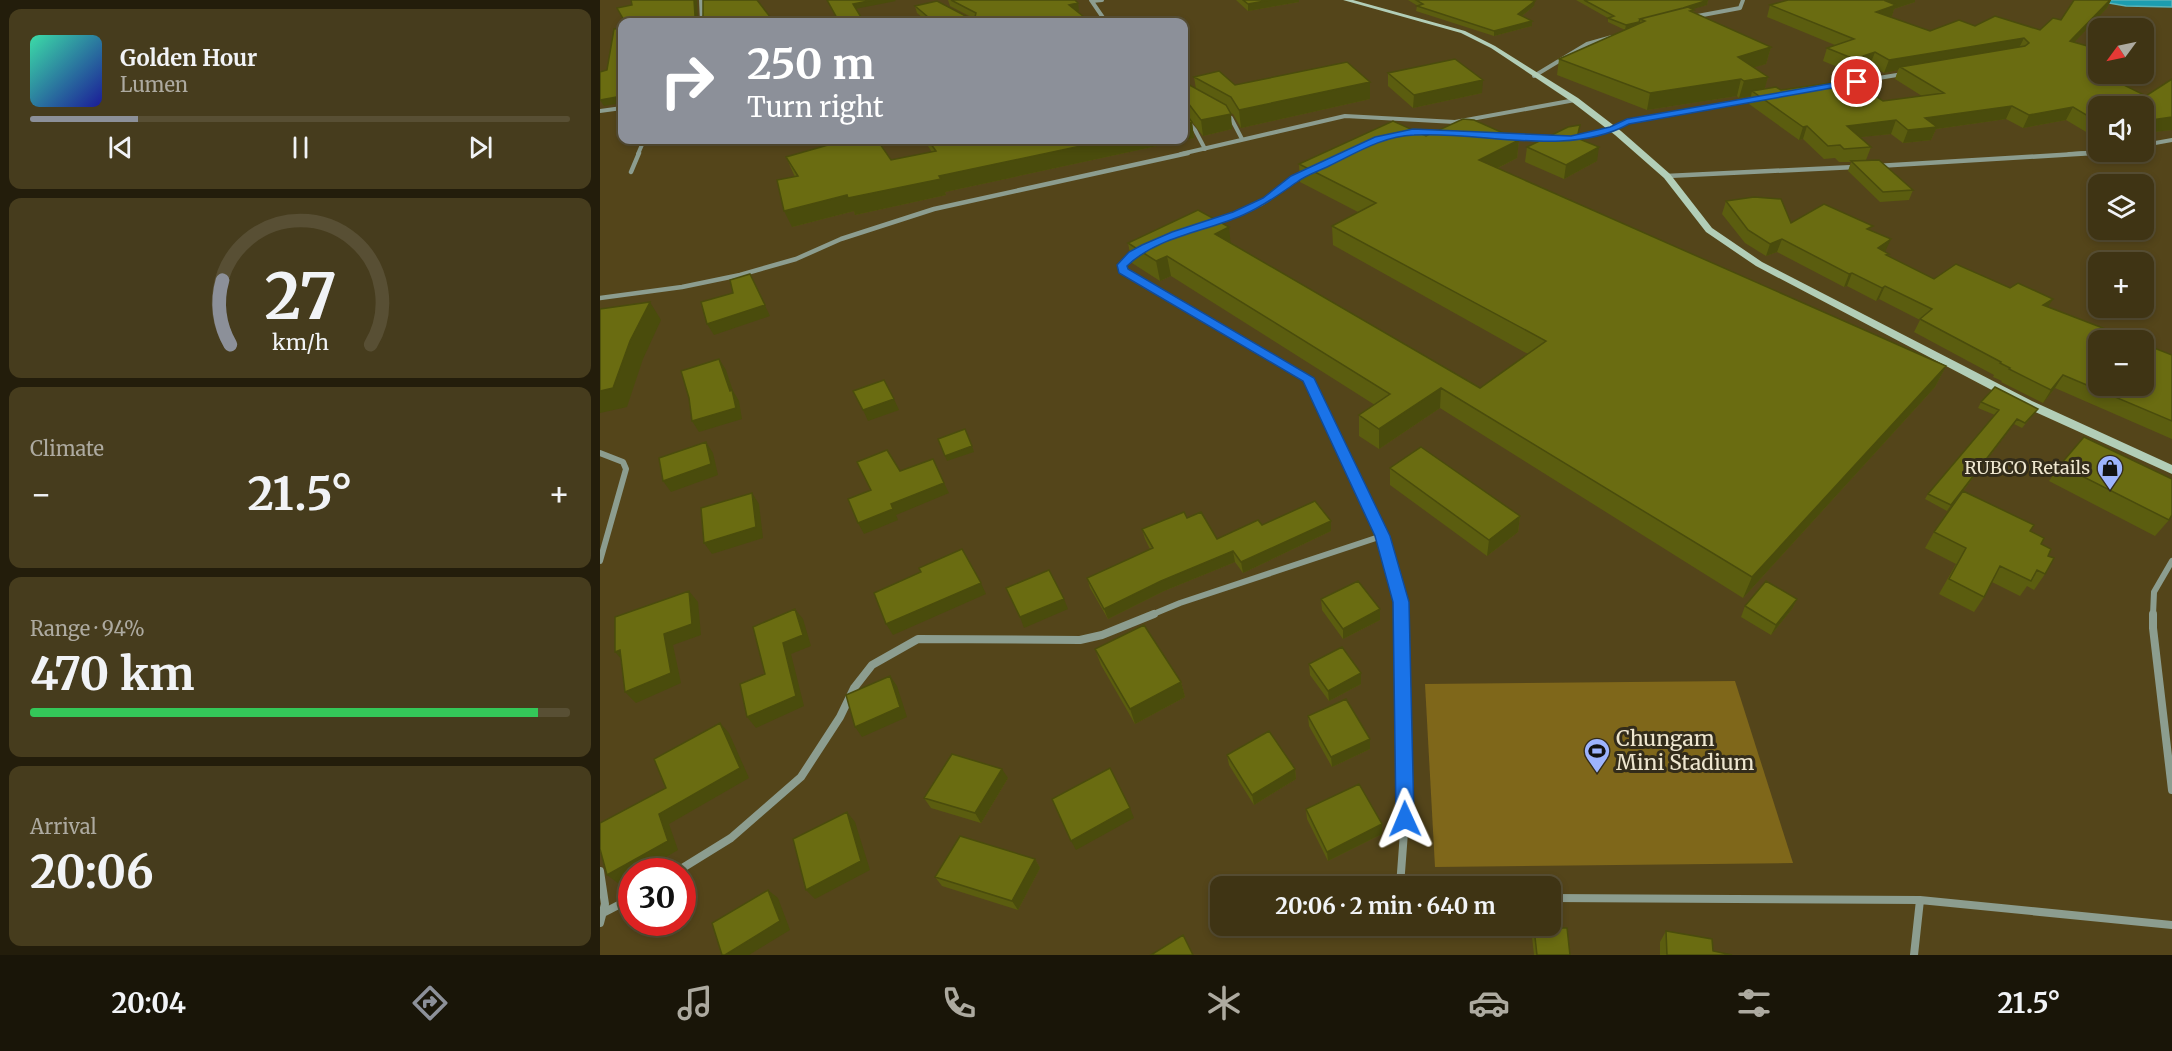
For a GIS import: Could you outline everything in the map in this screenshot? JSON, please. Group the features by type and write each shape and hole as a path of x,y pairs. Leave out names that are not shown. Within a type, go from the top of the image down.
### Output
{"main road":[{"path":"1346,0 1463,32 1493,47 1534,76 1575,100 1613,129 1667,176 1708,230 1759,264 2028,404 2172,470"}],"street":[{"path":"701,0 702,18"},
{"path":"1102,0 1092,1 1103,18"},
{"path":"1682,19 1740,8 1743,0"},
{"path":"1534,76 1587,44 1616,36"},
{"path":"1846,84 1903,74"},
{"path":"1571,138 1613,129 1627,122 1765,98"},
{"path":"600,298 682,287 740,275 796,260 841,239 934,209 1346,116 1455,122 1575,100"},
{"path":"600,111 618,109"},
{"path":"1221,113 1231,118 1242,140"},
{"path":"1188,122 1205,149"},
{"path":"1400,134 1444,133"},
{"path":"1494,135 1560,139"},
{"path":"2154,143 2172,140"},
{"path":"631,172 643,144"},
{"path":"1871,166 2088,153"},
{"path":"1667,176 1861,167"},
{"path":"1209,223 1267,201 1295,178 1314,169"},
{"path":"1146,247 1126,260 1122,265 1123,271 1308,378 1382,536 1401,602 1405,819 1401,876"},
{"path":"600,453 623,462 626,469 600,561"},
{"path":"696,860 731,838 801,777 840,717 854,688 872,665 918,639 1080,640 1102,635 1180,603 1382,536"},
{"path":"2172,561 2154,592 2153,628 2172,790"},
{"path":"600,871 606,897 605,912 600,923"},
{"path":"1561,898 1920,900 2172,925"},
{"path":"1914,955 1920,900"},
{"path":"605,912 618,905"}],"shaded area":[{"name":"Chungam Mini Stadium","path":"1735,681 1793,863 1435,867 1425,684"}],"water":[{"path":"2092,0 2172,0 2172,7 2126,6"}],"building":[{"path":"631,0 694,0 696,18 623,18 617,8 632,5"},
{"path":"703,0 757,0 771,18 700,18 703,16"},
{"path":"827,0 873,0 853,4 862,18 837,18"},
{"path":"951,0 1075,0 1078,3 1069,5 1084,17 973,18 976,13"},
{"path":"1243,0 1270,0 1248,4"},
{"path":"1416,0 1535,1 1518,14 1532,21 1494,31 1417,6 1423,4"},
{"path":"1584,0 1708,0 1626,25 1608,18 1614,16"},
{"path":"1788,0 1889,0 1886,1 1896,5 1876,12 1930,31 1959,20 1975,26 1995,16 2040,30 2053,18 2061,20 2074,0 2110,0 2092,18 2088,18 2088,23 2070,41 2088,46 2088,84 2122,84 2146,96 2088,96 2088,116 2073,107 2029,115 2012,106 1925,118 1937,127 1908,130 1896,120 1847,126 1871,147 1844,149 1840,145 1828,146 1807,126 1803,127 1752,91 1776,87 1781,90 1851,80 1883,101 1944,93 1900,67 2025,46 2029,43 2024,38 1889,60 1875,52 1854,59 1827,48 1854,39 1770,5"},
{"path":"937,1 969,18 929,18 915,6"},
{"path":"1688,7 1694,10 1690,11 1771,47 1738,57 1768,77 1650,93 1559,59 1645,21 1640,19"},
{"path":"618,28 618,97 600,100 600,72 607,70 614,29"},
{"path":"1455,59 1483,80 1414,95 1388,73"},
{"path":"1347,62 1370,82 1239,110 1231,97 1194,77 1219,71 1235,85"},
{"path":"2172,79 2172,117 2154,120 2154,96 2146,96"},
{"path":"1188,84 1226,105 1231,114 1201,120 1188,103"},
{"path":"1463,119 1474,120 1519,140 1479,160 1946,366 1752,577 1441,388 1379,429 1359,415 1390,394 1167,256 1156,261 1128,243 1198,210 1229,227 1215,234 1480,388 1546,341 1332,226 1376,203 1299,164 1393,121 1426,136"},
{"path":"1580,125 1577,138 1599,147 1566,165 1527,147 1568,127"},
{"path":"880,144 891,160 936,151 931,144 1090,144 939,176 941,179 848,198 847,195 784,211 777,180 798,176 786,157 828,145"},
{"path":"1879,160 1913,190 1883,192 1851,161"},
{"path":"1754,197 1781,199 1791,223 1824,204 1873,226 1867,229 1891,239 1878,248 1889,254 1886,255 1934,279 1956,264 2010,288 2018,283 2053,299 2043,305 2108,330 2088,330 2088,386 2063,375 2051,390 2009,369 2001,362 1920,319 1932,309 1885,286 1882,288 1852,273 1849,274 1782,239 1770,244 1748,230 1726,201"},
{"path":"750,274 765,305 707,324 701,302 733,293 730,280"},
{"path":"650,302 630,341 613,388 600,391 600,309"},
{"path":"2154,348 2172,355 2172,421 2113,396 2154,396"},
{"path":"719,359 730,391 732,390 736,408 692,421 689,398 681,371"},
{"path":"884,380 894,399 863,410 853,391"},
{"path":"1995,387 2038,409 2025,423 2017,419 1951,505 1928,494 1999,410 1981,402"},
{"path":"965,429 972,446 945,456 938,439"},
{"path":"2084,437 2172,479 2172,515 2169,520 2060,465"},
{"path":"706,442 711,464 663,481 659,458"},
{"path":"1421,447 1520,516 1489,540 1390,468"},
{"path":"887,450 900,471 933,459 944,483 891,504 893,509 858,523 848,499 871,490 857,462"},
{"path":"1963,491 2034,525 2030,531 2044,538 2041,544 2051,549 2048,556 2054,558 2045,574 2037,570 2031,581 2000,566 1984,597 1949,579 1966,548 1934,532"},
{"path":"752,493 756,527 704,543 701,508"},
{"path":"1315,501 1331,521 1241,562 1233,551 1161,581 1104,609 1087,578 1153,548 1142,529 1184,512 1187,518 1201,512 1217,539 1258,520 1262,525"},
{"path":"962,549 981,583 886,624 874,593 921,572 919,568"},
{"path":"1049,570 1064,599 1020,617 1006,588"},
{"path":"1358,581 1380,609 1343,629 1321,599"},
{"path":"1766,581 1797,599 1776,625 1745,606"},
{"path":"689,591 692,624 664,634 671,673 625,692 620,650 615,652 615,617"},
{"path":"795,609 803,635 783,643 796,696 747,717 740,684 765,674 753,627"},
{"path":"1144,625 1181,682 1130,709 1095,649"},
{"path":"1342,647 1361,673 1328,691 1309,664"},
{"path":"890,676 900,707 855,727 846,695"},
{"path":"1346,699 1370,739 1331,757 1308,716"},
{"path":"720,723 740,768 659,814 668,841 638,858 618,858 618,869 607,875 600,849 600,823 666,788 654,759"},
{"path":"1269,731 1295,769 1252,795 1227,755"},
{"path":"952,754 1002,769 975,813 924,798"},
{"path":"1110,768 1130,808 1071,841 1052,799"},
{"path":"1359,784 1382,824 1327,852 1306,809"},
{"path":"847,812 861,861 806,890 793,839"},
{"path":"960,836 1035,859 1012,901 935,877"},
{"path":"768,890 780,921 722,955 712,923"},
{"path":"1561,928 1567,928 1570,955 1537,955 1535,936 1561,936"},
{"path":"1666,931 1712,939 1713,951 1732,955 1667,955"},
{"path":"1183,935 1193,955 1151,955"}],"place":[{"name":"RUBCO Retails","path":"2110,491"},
{"name":"Chungam Mini Stadium","path":"1597,774"}],"route":[{"path":"1405,819 1401,602 1382,536 1308,378 1123,271 1122,265 1146,247 1175,234 1237,214 1267,201 1295,178 1378,139 1413,132 1550,139 1590,136 1627,122 1857,82"}]}
